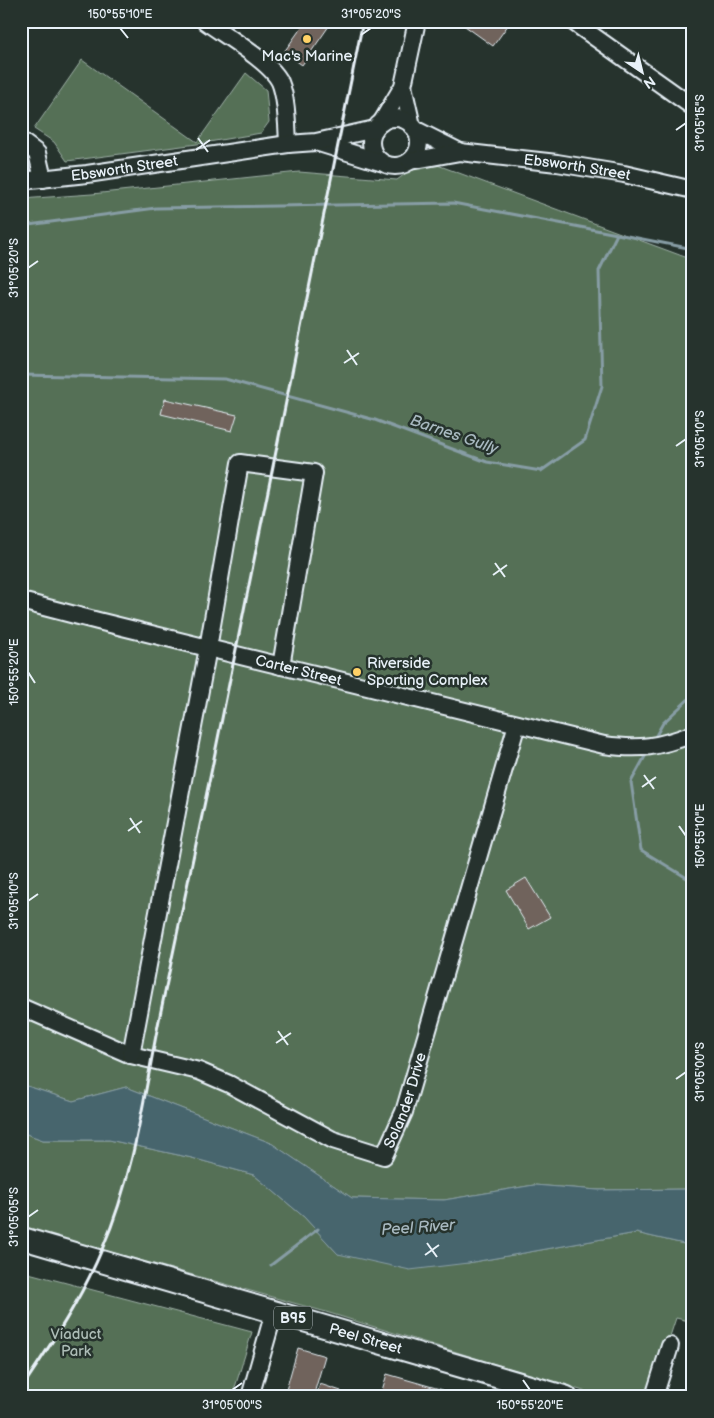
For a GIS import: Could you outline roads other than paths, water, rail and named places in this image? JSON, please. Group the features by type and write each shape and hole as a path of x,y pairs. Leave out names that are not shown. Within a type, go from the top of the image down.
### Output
{"main road":[{"name":"Peel Street","path":"21,1238 566,1397"}],"street":[{"path":"205,21 274,73 279,81 282,92 288,144"},
{"path":"403,86 418,137 418,150 410,161 403,165 387,165 380,162 375,156 371,143 378,126 403,86 417,21"},
{"path":"572,21 693,107"},
{"path":"378,126 394,118 400,119 414,128"},
{"name":"Ebsworth Street","path":"21,181 288,144 316,142 378,126"},
{"name":"Ebsworth Street","path":"414,128 460,152"},
{"path":"21,141 37,152 43,179"},
{"name":"Ebsworth Street","path":"316,142 380,162"},
{"name":"Ebsworth Street","path":"410,161 460,152 557,163 624,174 693,190"},
{"path":"131,1055 208,648 240,463 314,473 281,666"},
{"name":"Carter Street","path":"21,601 604,745 640,748 656,746 693,734"},
{"name":"Solander Drive","path":"21,1007 131,1055 199,1071 229,1084 333,1140 384,1156 404,1112 517,724"},
{"path":"250,1397 274,1312"},
{"path":"654,1397 670,1346"}],"water":[{"name":"Peel River","path":"21,1084 73,1101 126,1087 271,1143 352,1198 444,1200 534,1185 598,1190 693,1189 693,1246 636,1233 468,1263 410,1270 338,1254 304,1217 254,1175 192,1158 109,1140 43,1140 21,1132"}],"waterway":[{"path":"21,226 156,208 453,203 617,234"},
{"name":"Barnes Gully","path":"21,375 225,379 375,420 487,462 541,471 585,440 602,386 599,271 617,234 693,249"},
{"name":"Barnes Gully","path":"654,739 663,723 693,695"},
{"name":"Barnes Gully","path":"648,751 631,782 641,850 687,878 693,879"},
{"path":"271,1265 318,1229"}],"railway":[{"path":"21,1389 66,1320 86,1284 114,1220 123,1192 137,1135 165,988 206,799 363,21"}],"place":[{"name":"Mac's Marine","path":"307,39"},
{"name":"Riverside Sporting Complex","path":"357,672"}],"park label":[{"name":"Viaduct Park","path":"76,1342"}]}
